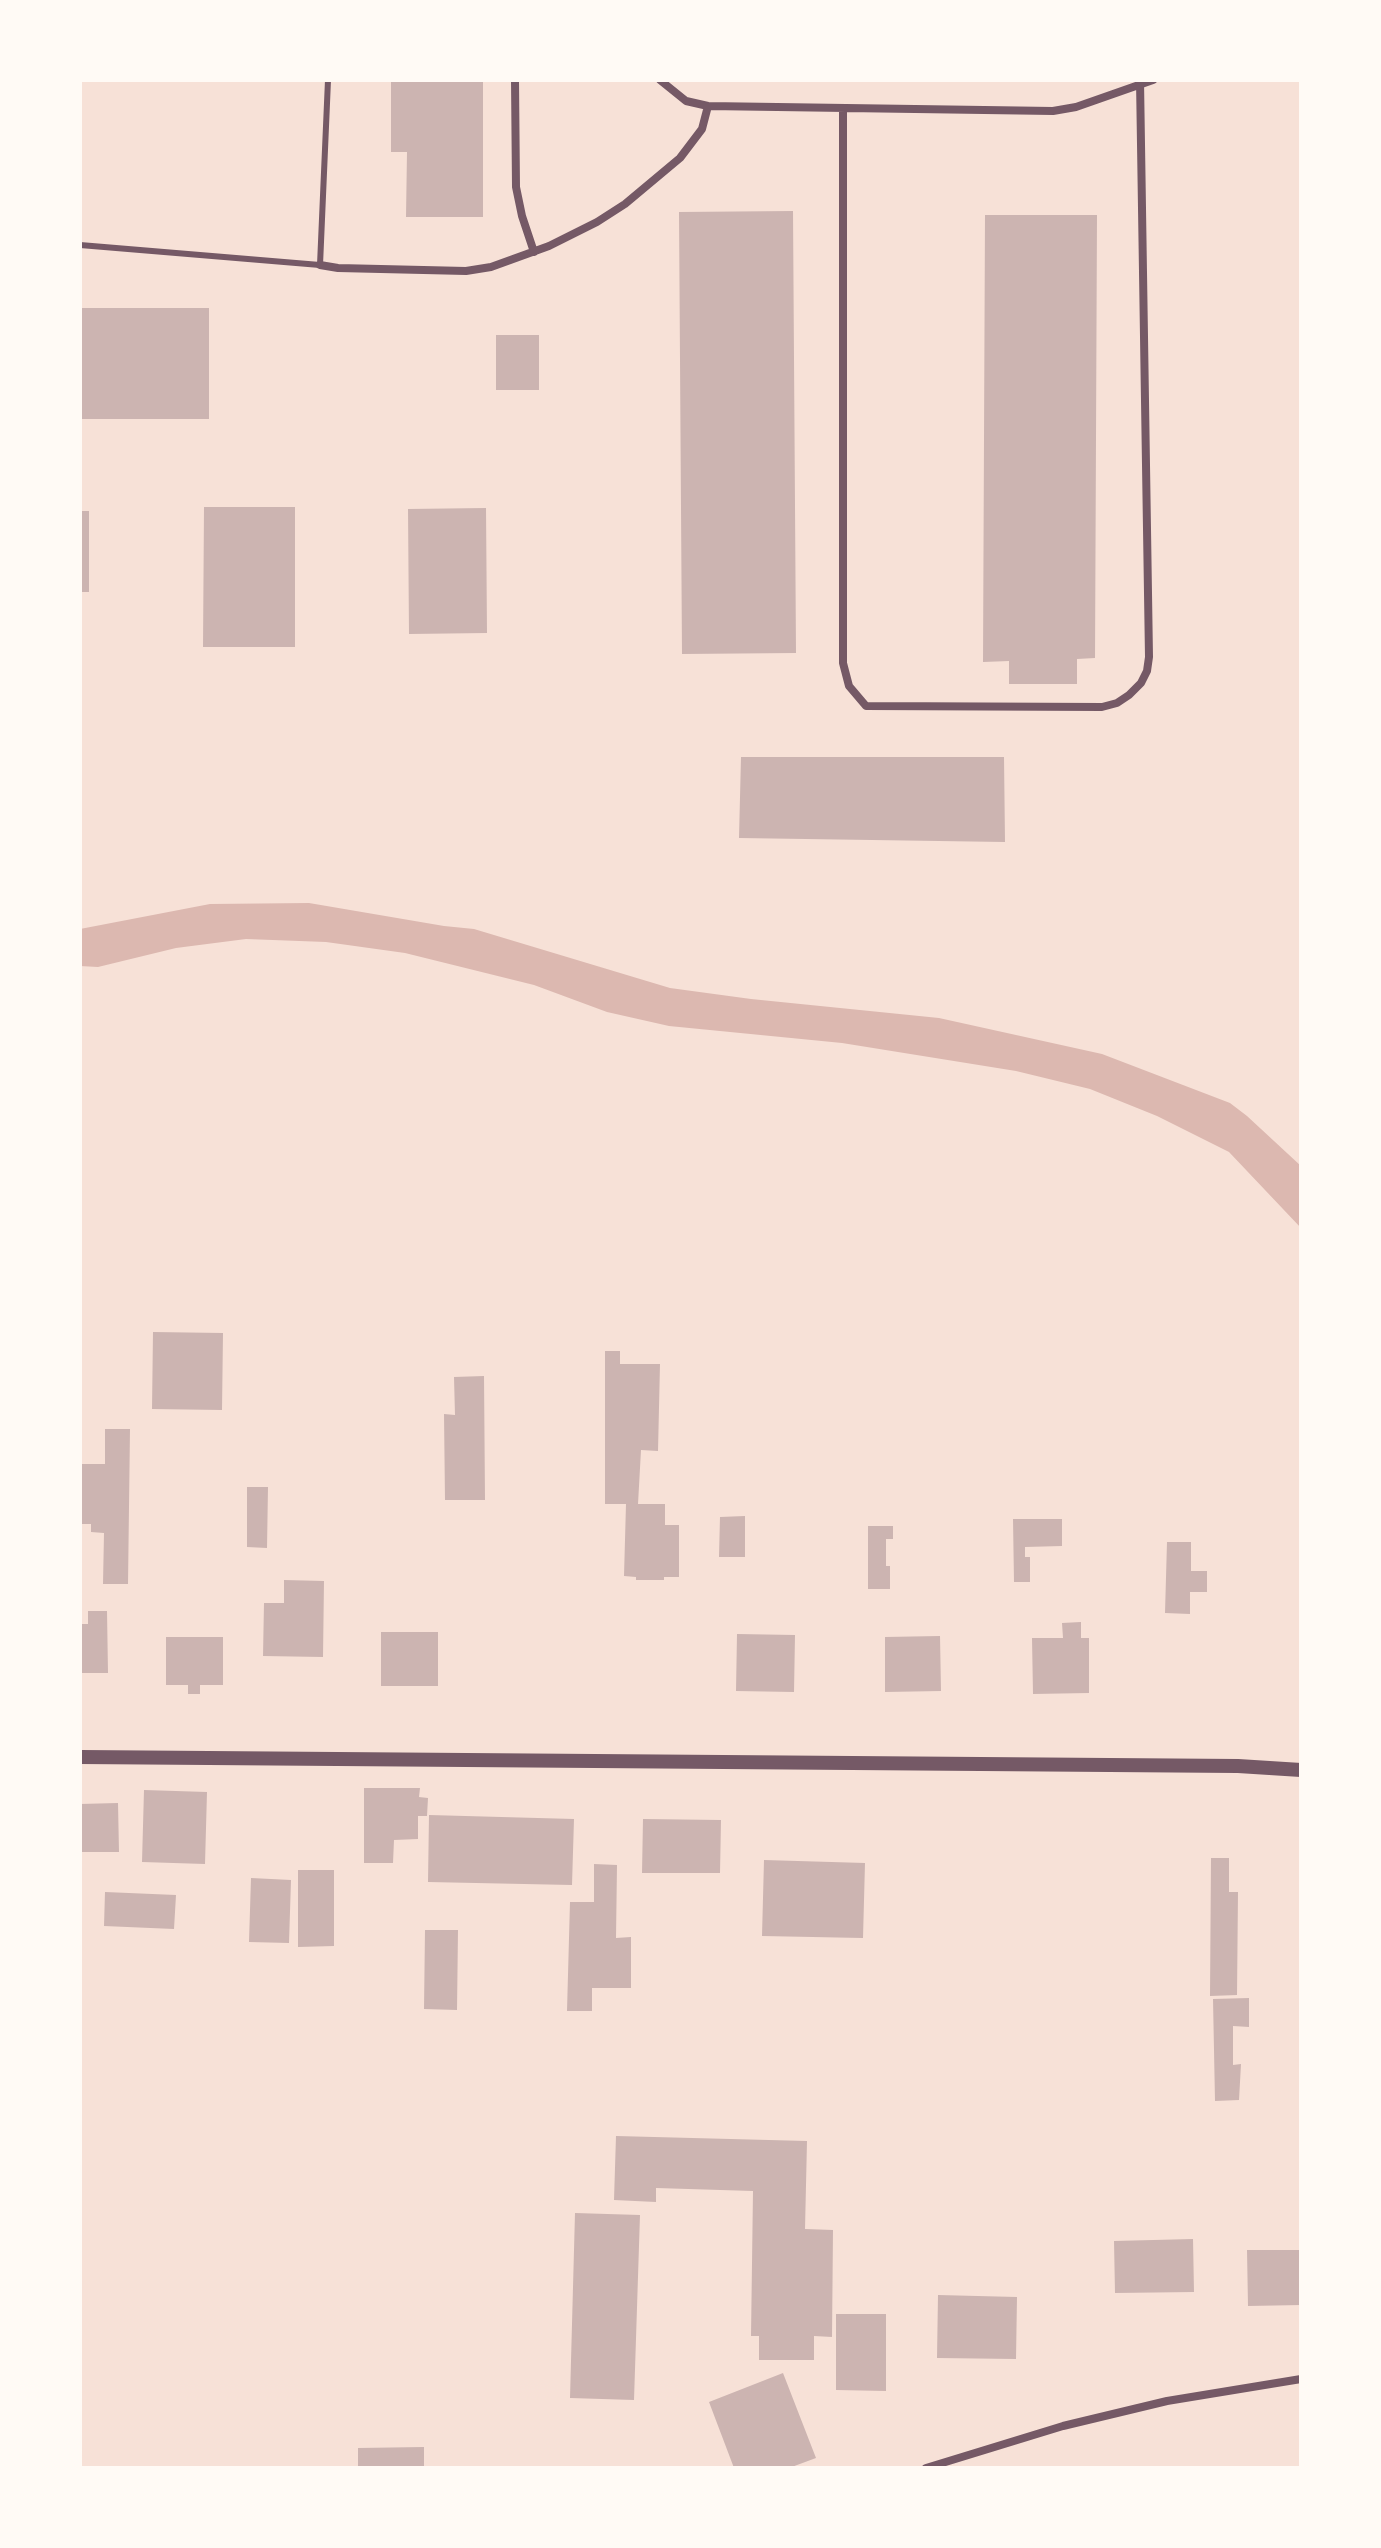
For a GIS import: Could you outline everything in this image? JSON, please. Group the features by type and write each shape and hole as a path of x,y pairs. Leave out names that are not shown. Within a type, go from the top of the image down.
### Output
{"street":[{"path":"515,80 516,187 534,252"},
{"path":"660,80 686,101 708,106 1064,110 1153,80"},
{"path":"843,108 843,663 849,686 866,706 1093,708 1117,703 1129,695 1141,683 1149,657 1140,82"},
{"path":"320,265 466,271 491,267 534,252 597,222 625,204 690,147 705,122 708,106"},
{"path":"80,1757 1238,1766 1301,1770"},
{"path":"926,2468 1063,2426 1167,2401 1301,2379"}],"lane":[{"path":"80,245 320,265 328,80"}],"shaded area":[{"path":"309,903 474,929 670,988 939,1018 1102,1054 1230,1103 1247,1116 1301,1166 1301,1228 1229,1152 1157,1116 1090,1089 1016,1071 842,1043 669,1026 607,1012 534,985 405,953 326,942 246,939 176,948 98,967 80,966 80,929 210,904"}],"building":[{"path":"483,80 483,217 406,217 407,152 391,152 391,82"},
{"path":"793,211 796,653 682,654 679,212"},
{"path":"985,215 1097,215 1095,658 1077,659 1077,684 1009,684 1009,661 983,662"},
{"path":"80,308 209,308 209,419 80,419"},
{"path":"496,335 539,335 539,390 496,390"},
{"path":"204,507 295,507 295,647 203,647"},
{"path":"486,508 487,633 409,634 408,509"},
{"path":"80,511 89,511 89,592 80,592"},
{"path":"741,757 1004,757 1005,842 739,838"},
{"path":"153,1332 223,1333 222,1410 152,1409"},
{"path":"605,1351 620,1351 620,1364 660,1364 658,1451 641,1450 638,1504 665,1504 665,1525 679,1525 679,1577 636,1580 636,1577 624,1576 626,1504 605,1504"},
{"path":"484,1376 485,1500 445,1500 444,1414 455,1415 454,1377"},
{"path":"105,1429 130,1429 128,1584 103,1584 104,1533 91,1532 91,1524 80,1524 80,1464 105,1464"},
{"path":"247,1487 268,1487 267,1548 247,1547"},
{"path":"745,1516 745,1557 719,1557 720,1517"},
{"path":"1013,1519 1062,1519 1062,1546 1025,1547 1025,1557 1030,1557 1030,1582 1014,1582"},
{"path":"868,1526 893,1526 893,1539 886,1539 890,1589 868,1589"},
{"path":"1167,1542 1191,1542 1191,1571 1207,1571 1207,1592 1190,1592 1190,1614 1165,1613"},
{"path":"284,1580 324,1581 323,1657 263,1656 264,1603 284,1603"},
{"path":"88,1611 107,1611 108,1673 80,1673 80,1624 88,1624"},
{"path":"1081,1622 1081,1638 1089,1638 1089,1693 1033,1694 1032,1638 1063,1638 1062,1623"},
{"path":"381,1632 438,1632 438,1686 381,1686"},
{"path":"737,1634 795,1635 794,1692 736,1691"},
{"path":"940,1636 941,1691 885,1692 885,1637"},
{"path":"166,1637 223,1637 223,1685 200,1685 200,1694 188,1694 188,1685 166,1685"},
{"path":"364,1788 420,1788 419,1797 428,1798 427,1816 418,1816 418,1839 394,1840 393,1863 364,1863"},
{"path":"144,1790 207,1792 205,1864 142,1862"},
{"path":"118,1803 119,1852 80,1852 80,1804"},
{"path":"429,1815 574,1819 572,1885 428,1882"},
{"path":"643,1819 721,1820 720,1873 642,1873"},
{"path":"1211,1858 1229,1858 1229,1892 1238,1892 1237,1995 1210,1996"},
{"path":"764,1860 865,1863 863,1938 762,1936"},
{"path":"594,1864 617,1865 616,1938 631,1937 631,1988 592,1988 592,2011 567,2011 570,1902 594,1902"},
{"path":"298,1870 334,1870 334,1946 298,1947"},
{"path":"251,1878 291,1880 289,1943 249,1942"},
{"path":"105,1892 176,1895 174,1929 104,1926"},
{"path":"425,1930 458,1930 457,2010 424,2009"},
{"path":"1249,1998 1249,2027 1233,2026 1233,2065 1241,2064 1239,2100 1215,2101 1213,1999"},
{"path":"616,2136 807,2141 805,2229 833,2230 832,2337 814,2336 814,2360 759,2360 759,2336 751,2336 753,2191 656,2188 656,2202 614,2200"},
{"path":"575,2213 640,2215 634,2400 570,2398"},
{"path":"1193,2239 1194,2292 1115,2293 1114,2241"},
{"path":"1247,2250 1301,2250 1301,2305 1248,2306"},
{"path":"938,2295 1017,2297 1016,2359 937,2358"},
{"path":"836,2314 886,2314 886,2391 836,2390"},
{"path":"783,2373 816,2458 789,2468 734,2468 709,2402"},
{"path":"424,2447 424,2468 358,2468 358,2448"}]}
